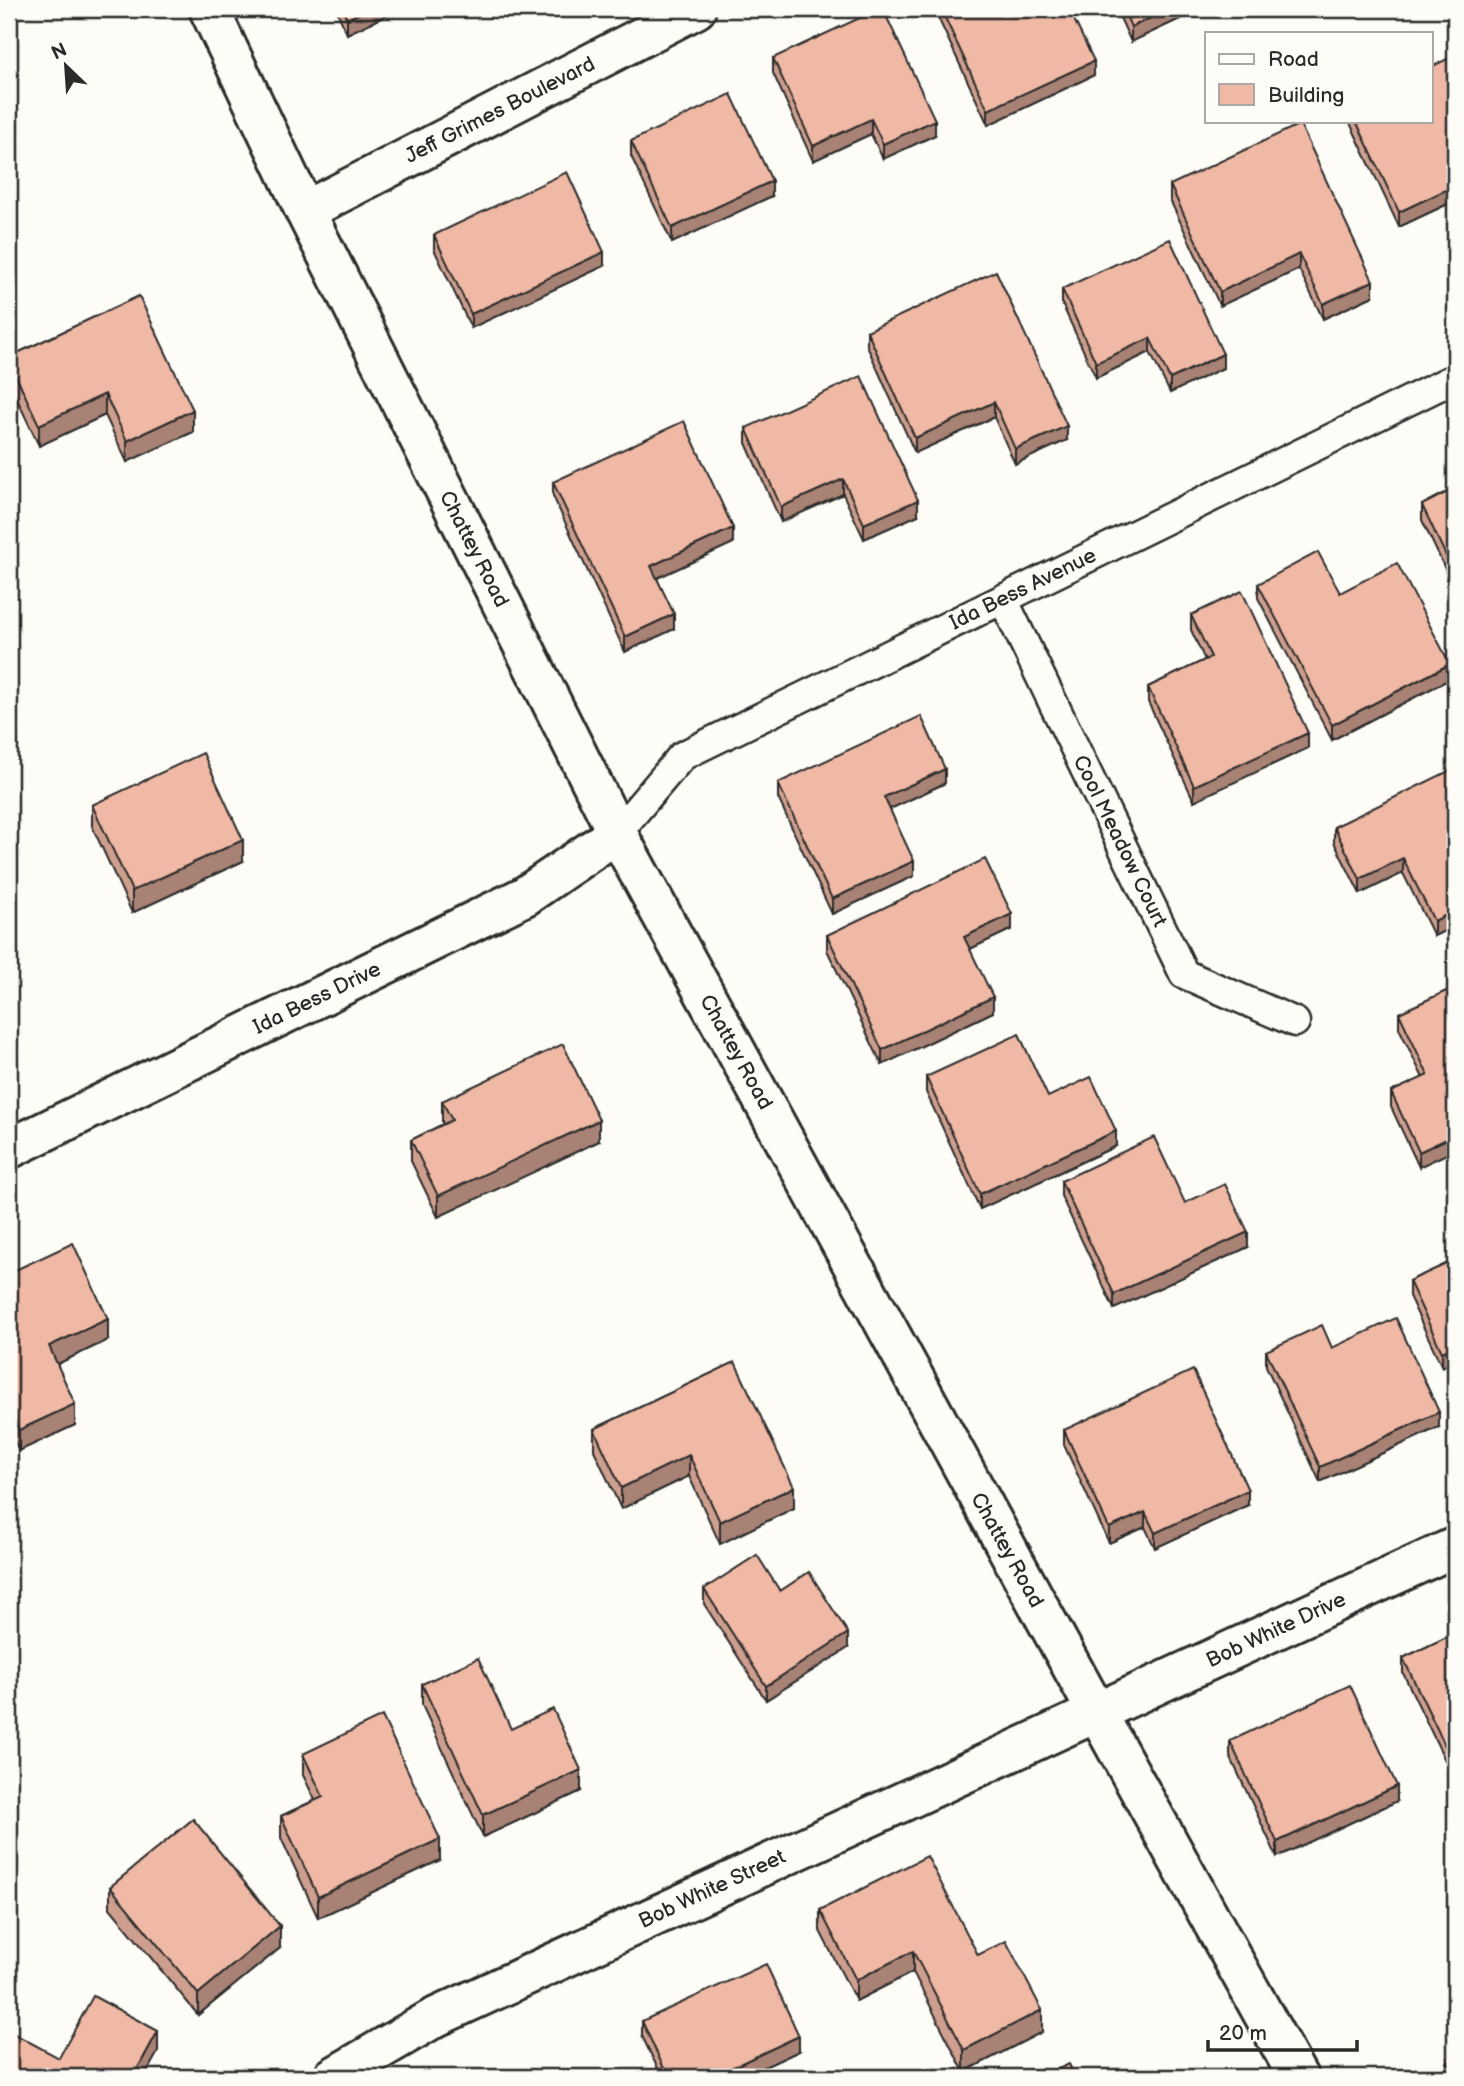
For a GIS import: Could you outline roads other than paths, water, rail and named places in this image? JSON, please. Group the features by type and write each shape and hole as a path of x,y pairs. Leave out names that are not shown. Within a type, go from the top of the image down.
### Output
{"street":[{"name":"Chattey Road","path":"209,9 305,211 617,833 1298,2077"},
{"name":"Jeff Grimes Boulevard","path":"305,211 696,9"},
{"name":"Ida Bess Drive","path":"9,1149 525,896 617,833"},
{"name":"Bob White Drive","path":"1097,1713 1455,1547"},
{"name":"Bob White Street","path":"333,2077 434,2018 1097,1713"}],"lane":[{"name":"Ida Bess Avenue","path":"617,833 682,756 1455,378"},
{"name":"Cool Meadow Court","path":"1003,599 1184,974 1295,1022"}]}
